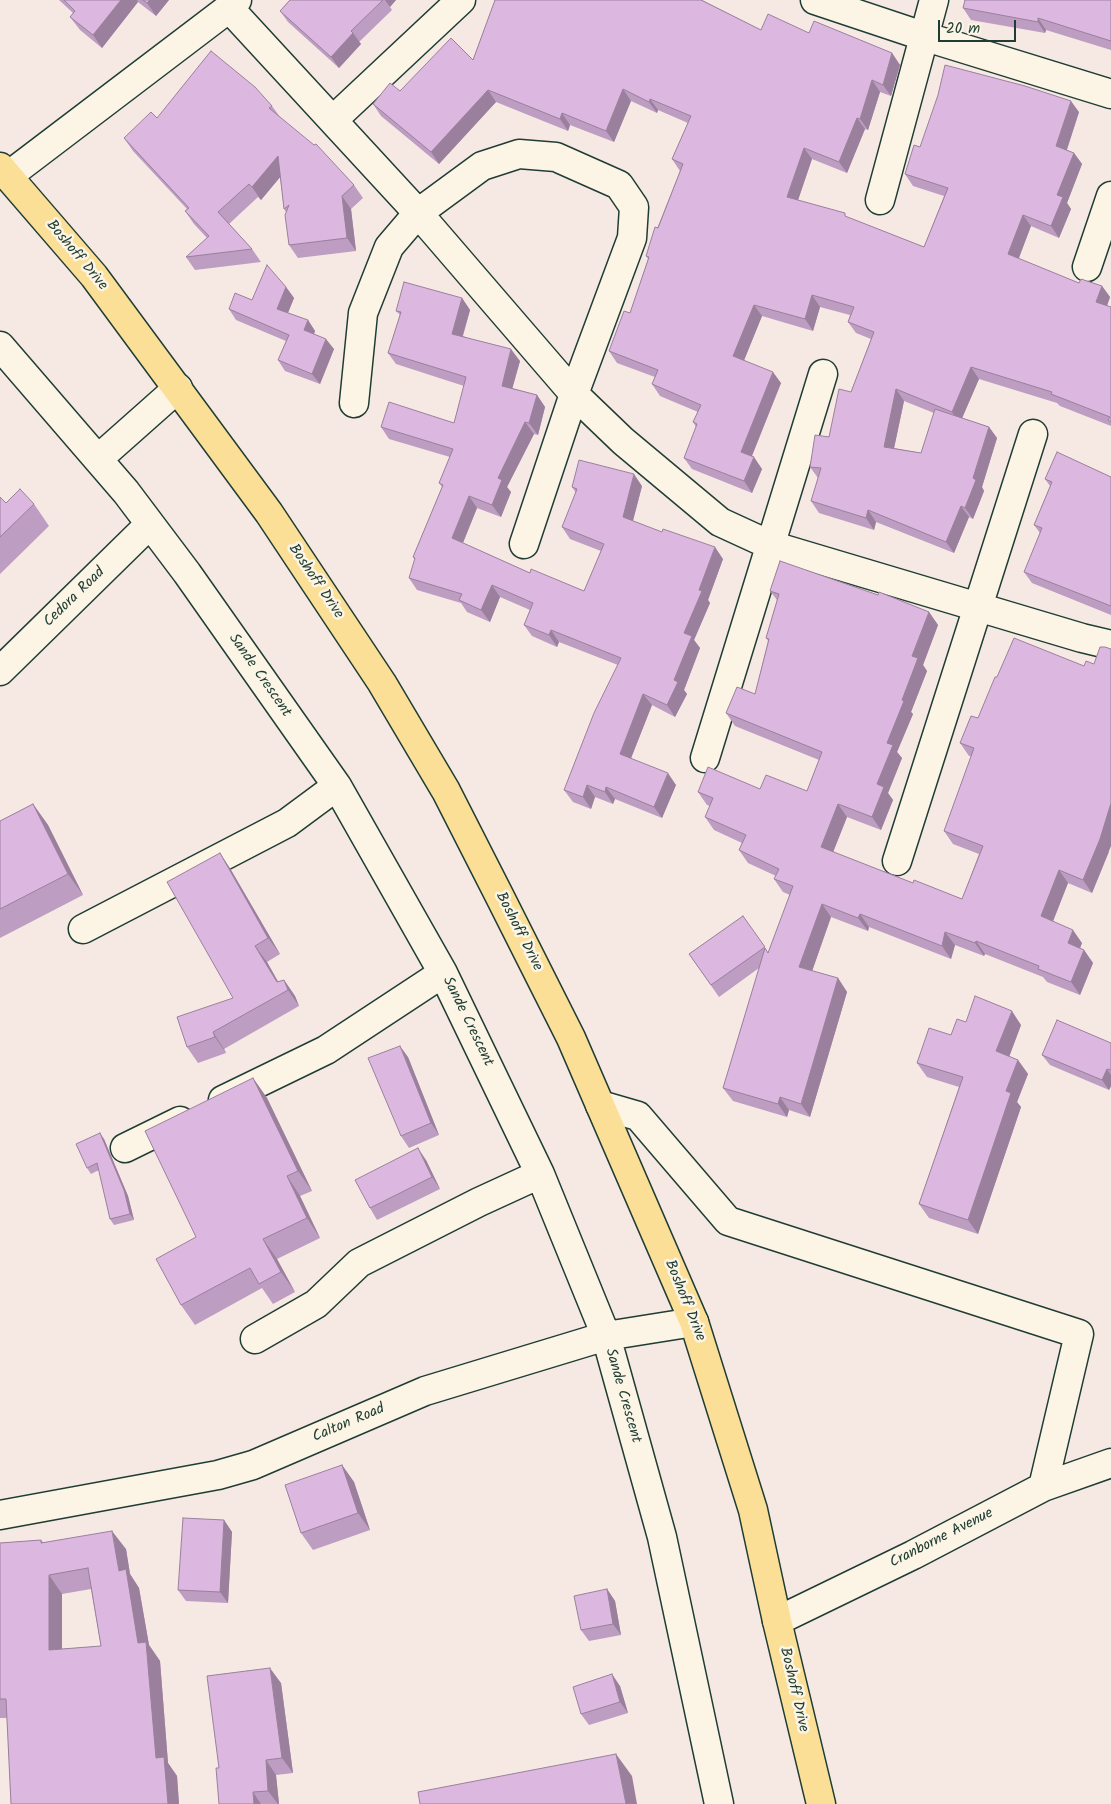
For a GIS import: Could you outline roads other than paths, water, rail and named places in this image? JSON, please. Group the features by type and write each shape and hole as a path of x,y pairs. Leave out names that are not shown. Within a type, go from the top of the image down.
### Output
{"main road":[{"name":"Boshoff Drive","path":"4,172 94,276 178,388 280,529 382,683 446,791 571,1038 694,1322 752,1510 821,1804"}],"street":[{"path":"334,119 461,0"},
{"path":"815,0 923,36 1111,94"},
{"path":"880,200 934,0"},
{"path":"4,172 233,4 418,213 574,394 623,441 720,522 770,545 1111,645"},
{"path":"354,402 363,313 389,248 418,213 482,166 519,154 556,157 619,185 634,207 632,238 574,394 524,544"},
{"path":"1087,268 1111,196"},
{"name":"Sande Crescent","path":"0,346 98,459 150,524 337,786 443,973 540,1174 606,1336 662,1537 719,1804"},
{"path":"705,758 823,374"},
{"path":"98,459 178,388"},
{"path":"897,861 1033,434"},
{"name":"Cedora Road","path":"0,671 150,524"},
{"path":"83,929 287,823 337,786"},
{"path":"125,1148 326,1050 443,973"},
{"path":"600,1105 638,1116 728,1221 1079,1334 1043,1487"},
{"path":"255,1340 316,1304 359,1263 479,1202 540,1174"},
{"name":"Calton Road","path":"0,1515 218,1475 253,1466 425,1391 606,1336 694,1322"},
{"name":"Cranborne Avenue","path":"777,1622 1043,1487 1111,1464"}]}
